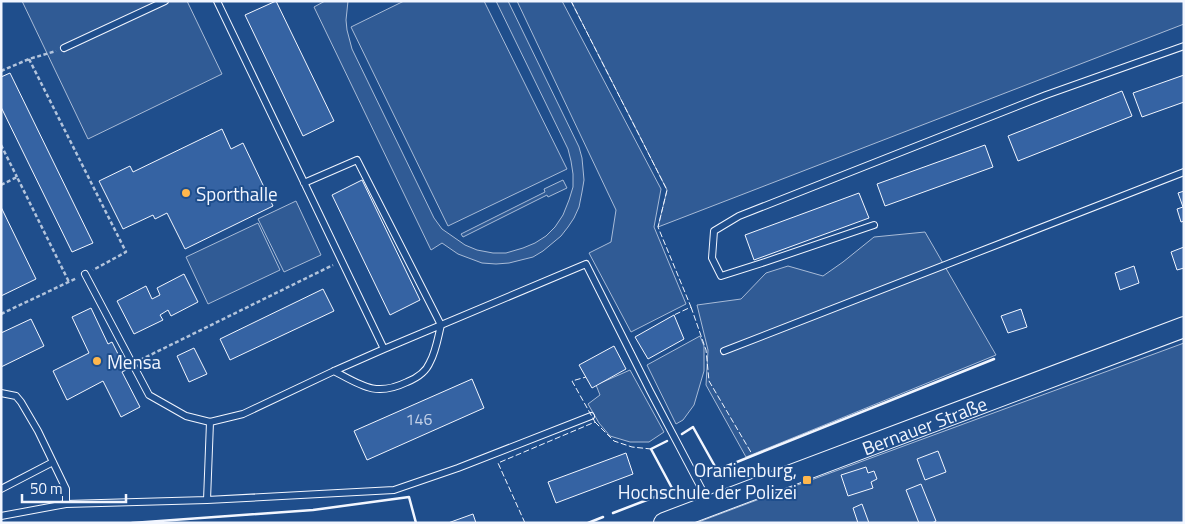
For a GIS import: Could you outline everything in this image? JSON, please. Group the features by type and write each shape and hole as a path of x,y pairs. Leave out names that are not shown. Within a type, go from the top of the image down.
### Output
{"main road":[{"name":"Bernauer Straße","path":"664,523 1184,327"}],"lane":[{"path":"64,48 165,1"},
{"path":"217,1 384,349"},
{"path":"874,225 722,276 712,258 714,231 739,216 1046,95 1184,46"},
{"path":"304,183 356,160 441,325 430,364 419,377 395,388 377,390 357,384 334,370"},
{"path":"724,351 1184,172"},
{"path":"85,274 149,396 186,416 210,422 243,414 334,370 586,264 710,506"},
{"path":"1,393 16,396 21,402 66,489 66,504"},
{"path":"1,516 66,504 207,500 394,490 458,468 591,416"},
{"path":"207,500 210,422"},
{"path":"1,489 53,462"}],"path":[{"path":"1,72 29,58 64,48"},
{"path":"1,314 69,282 126,252 29,58"},
{"path":"1,145 69,282"},
{"path":"1,185 17,177"},
{"path":"132,364 342,260"}],"shaded area":[{"path":"22,1 187,1 222,74 88,139"},
{"path":"325,1 348,1 346,20 352,49 434,218 442,229 465,245 477,250 506,253 535,243 546,236 563,215 573,187 573,174 568,149 496,1 508,1 579,147 582,158 584,180 579,207 574,218 561,236 533,257 509,263 482,263 458,254 442,243 431,250 314,7"},
{"path":"404,1 484,1 567,169 448,226 351,27"},
{"path":"517,1 562,1 661,189 654,227 686,304 631,332 589,253 611,242 616,210"},
{"path":"571,1 1184,1 1184,24 658,227 667,190"},
{"path":"563,180 567,188 548,197 547,195 463,237 461,234 545,192 544,189"},
{"path":"296,201 321,255 284,272 258,219"},
{"path":"258,223 280,270 208,304 186,257"},
{"path":"925,232 996,355 746,457 706,385 708,350 697,305 741,299 766,273 788,266 823,276 874,237"},
{"path":"700,336 704,346 704,371 694,405 683,420 676,424 647,365"},
{"path":"1184,343 1184,523 696,523 773,494"},
{"path":"630,370 664,432 649,442 630,442 610,436 599,423 588,404 600,395 596,385"}],"building":[{"path":"276,1 334,121 303,136 245,15"},
{"path":"10,73 93,243 72,252 1,107 1,77"},
{"path":"1184,75 1184,102 1142,117 1133,93"},
{"path":"1122,91 1132,116 1018,161 1008,136"},
{"name":"Sporthalle","path":"222,129 231,149 243,143 273,206 185,249 167,213 155,219 153,215 123,229 99,181 130,166 133,172"},
{"path":"985,145 993,167 885,206 877,184"},
{"path":"362,180 420,300 390,315 332,195"},
{"path":"1184,191 1184,221 1181,222 1177,209 1183,207 1178,193"},
{"path":"859,193 869,218 754,260 745,235"},
{"path":"1,207 36,279 1,296"},
{"path":"1184,247 1184,268 1177,270 1171,252"},
{"path":"1134,266 1139,283 1120,290 1115,273"},
{"path":"184,274 198,302 171,316 168,310 160,315 163,320 134,334 117,301 146,286 152,299 160,295 157,288"},
{"path":"323,289 334,311 230,360 220,339"},
{"name":"Mensa","path":"91,308 108,344 112,342 126,370 122,372 140,407 121,417 103,381 67,400 53,371 89,353 72,317"},
{"path":"1021,309 1027,327 1008,333 1001,316"},
{"path":"674,315 684,339 648,359 635,337"},
{"path":"31,319 44,346 1,367 1,333"},
{"path":"614,346 626,369 592,388 579,365"},
{"path":"194,348 207,374 189,382 177,356"},
{"path":"472,379 484,408 367,460 354,431"},
{"path":"938,451 946,472 925,480 917,459"},
{"path":"626,453 633,474 556,503 548,482"},
{"path":"866,467 868,473 874,471 877,479 871,482 873,488 848,496 841,475"},
{"path":"921,484 936,521 932,523 919,523 906,490"},
{"path":"862,504 869,523 858,523 853,508"},
{"path":"473,514 476,523 448,523"}],"fence":[{"path":"571,1 667,190 658,227 691,307 674,315"},
{"path":"691,307 706,350 709,381 752,454"},
{"path":"525,523 498,463 595,422 572,381 586,377"},
{"path":"595,422 614,441 632,447 651,449 667,441"},
{"path":"132,523 313,510 409,497 416,523"}],"wall":[{"path":"682,434 693,427 717,470 994,359"},
{"path":"613,513 673,490 651,449 667,441"},
{"path":"132,523 313,510 409,497 416,523"},
{"path":"588,523 603,517"}],"place":[{"name":"Sporthalle","path":"186,193"},
{"name":"Mensa","path":"97,361"},
{"name":"Oranienburg, Hochschule der Polizei","path":"807,480"}]}
